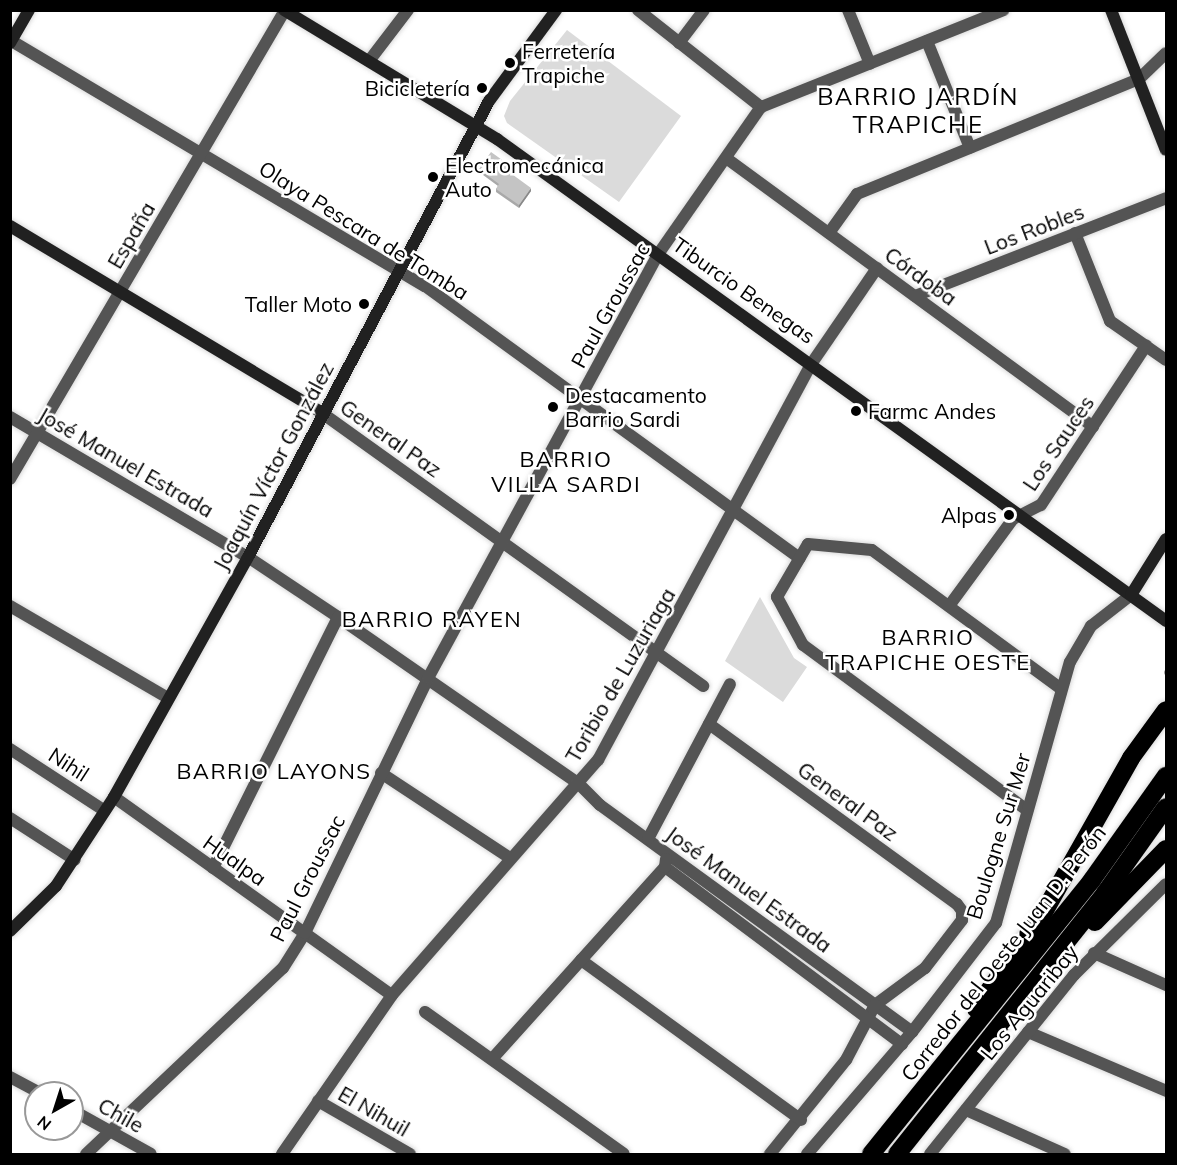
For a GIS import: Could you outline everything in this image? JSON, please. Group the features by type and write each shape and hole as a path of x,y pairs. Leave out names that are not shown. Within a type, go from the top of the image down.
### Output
{"highway":[{"path":"954,1053 976,1008 1044,912 1131,758 1167,710"},
{"name":"Corredor del Oeste Juan D. Perón","path":"871,1155 1092,880 1167,776"},
{"name":"Corredor del Oeste Juan D. Perón","path":"897,1155 1027,992 1167,807"},
{"path":"1027,992 1167,849"}],"main road":[{"path":"11,41 29,10"},
{"name":"Joaquín Víctor González","path":"10,931 56,886 114,797 248,556 496,89 556,10"},
{"path":"1111,10 1167,150"},
{"name":"Tiburcio Benegas","path":"284,11 476,126 659,253 1167,621"},
{"name":"General Paz","path":"10,226 322,413"},
{"name":"Boulogne Sur Mer","path":"1131,595 1167,539"}],"street":[{"path":"369,61 408,10"},
{"path":"638,10 761,108 927,41 981,15 1003,10"},
{"path":"679,43 704,10"},
{"path":"848,10 870,64"},
{"name":"España","path":"10,479 284,11"},
{"name":"Olaya Pescara de Tomba","path":"11,41 400,270 582,397 800,558"},
{"path":"927,41 970,148"},
{"path":"829,233 857,194 1139,79 1167,53"},
{"name":"Paul Groussac","path":"86,1155 268,985 305,933 428,678 659,253 761,108"},
{"name":"Córdoba","path":"726,158 1093,427"},
{"name":"Los Robles","path":"915,296 1167,198"},
{"path":"1075,233 1110,321 1167,360"},
{"name":"Toribio de Luzuriaga","path":"282,1155 392,995 598,760 658,654 812,363 877,268"},
{"name":"Los Sauces","path":"949,606 1007,526 1021,514 1041,505 1146,346"},
{"name":"General Paz","path":"322,413 703,686"},
{"name":"José Manuel Estrada","path":"10,417 248,556 428,678 578,783 600,805 668,852 912,1032"},
{"path":"1027,810 803,645 777,597 808,544 872,550 1060,688"},
{"name":"Boulogne Sur Mer","path":"807,1155 912,1032 996,923 1060,688 1091,626 1131,595"},
{"path":"10,606 168,698"},
{"path":"213,868 338,617"},
{"path":"648,839 730,684"},
{"name":"General Paz","path":"709,724 957,904 962,911 962,920 926,968 875,1005"},
{"name":"Nihil","path":"10,749 105,811"},
{"path":"381,773 510,858"},
{"name":"Hualpa","path":"114,797 392,995"},
{"path":"10,818 75,860"},
{"path":"492,1059 665,867 668,852"},
{"name":"José Manuel Estrada","path":"665,867 902,1044"},
{"name":"Los Aguaribay","path":"930,1155 1094,953 1167,884"},
{"path":"1094,953 1167,985"},
{"path":"581,960 801,1120"},
{"path":"770,1155 801,1120 846,1060 866,1018 875,1005"},
{"path":"425,1012 624,1155"},
{"path":"1028,1032 1167,1091"},
{"path":"10,1077 24,1084"},
{"name":"El Nihuil","path":"318,1101 410,1155"},
{"path":"966,1110 1065,1155"},
{"name":"Chile","path":"84,1117 151,1155"}],"shaded area":[{"path":"567,30 681,116 619,202 507,123 504,116 510,101"},
{"path":"760,597 794,658 807,667 783,702 725,661"}],"building":[{"path":"491,152 512,167 509,172 531,188 519,205 496,189 499,184 479,169"}],"place":[{"name":"Ferretería Trapiche","path":"510,63"},
{"name":"Bicicletería","path":"482,88"},
{"name":"Electromecánica Auto","path":"433,177"},
{"name":"Taller Moto","path":"364,304"},
{"name":"Destacamento Barrio Sardi","path":"553,407"},
{"name":"Farmc Andes","path":"856,411"},
{"name":"Alpas","path":"1009,515"}],"district":[{"name":"BARRIO JARDÍN TRAPICHE","path":"918,111"},
{"name":"BARRIO VILLA SARDI","path":"566,472"},
{"name":"BARRIO RAYEN","path":"432,620"},
{"name":"BARRIO TRAPICHE OESTE","path":"928,650"},
{"name":"BARRIO LAYONS","path":"274,772"}]}
